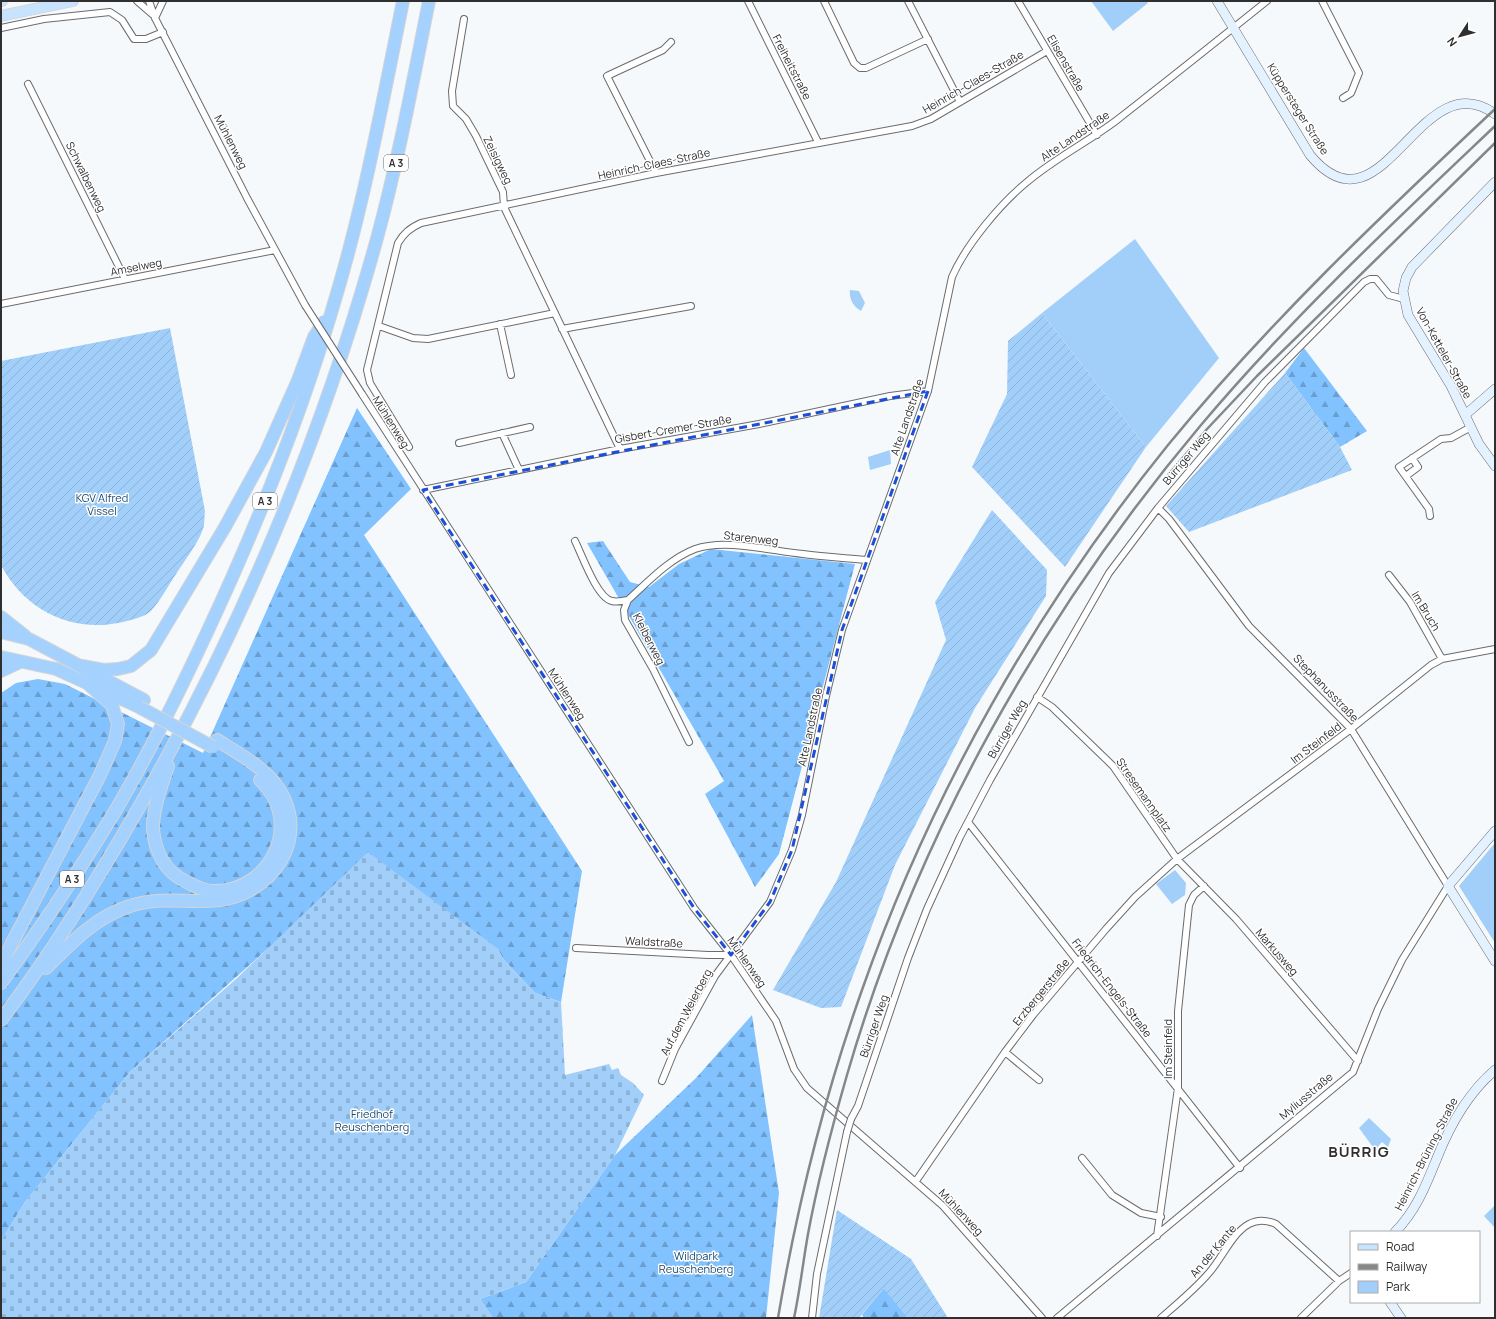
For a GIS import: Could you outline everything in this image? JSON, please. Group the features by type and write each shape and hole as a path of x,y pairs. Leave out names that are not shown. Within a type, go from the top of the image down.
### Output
{"highway":[{"name":"A 3","path":"1,983 47,918 104,830 157,736 230,585 276,475 305,395 333,308 379,122 402,1"},
{"name":"A 3","path":"1,1020 65,931 174,746 225,645 246,597 301,466 323,406 375,243 395,167 429,1"},
{"path":"82,666 104,670 131,666 151,650 249,484 280,421 314,337 333,308"},
{"path":"1,617 29,639 82,666 142,704 215,743 260,770 273,781 284,798 289,816 290,835 286,854 274,871 260,884 243,893 226,899 151,901 130,905 112,913 97,921 80,934 24,990"},
{"path":"1,632 29,639"},
{"path":"1,657 56,669 88,684 142,704"},
{"path":"1,671 20,662"},
{"path":"1,964 100,775 115,741 118,724 112,705 88,684"},
{"path":"174,746 154,817 155,843 161,858 172,872 190,884 211,891 229,889 247,883 268,865 277,851 281,833 281,818 277,806 266,786 215,743"}],"main road":[{"path":"1,16 73,1"}],"street":[{"name":"Mühlenweg","path":"137,1 155,18"},
{"name":"Mühlenweg","path":"149,1 155,18 305,305 694,908 731,955 776,1021 794,1069 807,1088 943,1206 1042,1318"},
{"path":"155,18 163,1"},
{"name":"Freiheitstraße","path":"748,1 818,142"},
{"path":"824,1 854,63 860,68 866,68 928,40"},
{"path":"908,1 960,102"},
{"name":"Elisenstraße","path":"1018,1 1097,135"},
{"name":"Küppersteger Straße","path":"1217,1 1310,155 1323,169 1340,177 1362,178 1375,172 1431,118 1445,109 1462,103 1483,106 1495,114"},
{"name":"Alte Landstraße","path":"731,955 770,902 792,850 802,815 842,630 928,391 952,277 958,264 975,240 1009,198 1027,181 1097,135 1267,1"},
{"path":"1322,1 1359,73 1351,93 1344,98"},
{"path":"1,28 44,19 110,12 122,20 134,40 146,40 163,32"},
{"name":"Zeisigweg","path":"464,19 452,91 453,106 466,119 476,136 503,192 504,207 620,449"},
{"path":"656,173 607,76 663,50 671,42"},
{"name":"Heinrich-Claes-Straße","path":"370,383 367,370 379,326 398,243 403,234 411,227 421,223 504,207 656,173 818,142 912,126 931,119 1047,51"},
{"name":"Schwalbenweg","path":"28,84 125,279"},
{"name":"Von-Ketteler-Straße","path":"1495,182 1412,267 1404,283 1404,298 1412,322 1451,386 1479,444 1495,466"},
{"name":"Amselweg","path":"1,304 275,250"},
{"name":"Bürriger Weg","path":"812,1318 817,1274 847,1132 851,1119 858,1106 908,958 927,909 968,822 1037,697 1109,573 1158,508 1265,382 1364,282 1370,279 1376,279 1392,298 1404,298"},
{"path":"562,329 691,306"},
{"path":"379,326 413,338 428,338 555,313"},
{"path":"500,324 511,375"},
{"name":"Mühlenweg","path":"370,383 409,448"},
{"path":"1465,416 1495,389"},
{"name":"Gisbert-Cremer-Straße","path":"423,490 620,449 760,424 890,396 928,391"},
{"path":"459,442 530,427"},
{"path":"1430,516 1428,509 1399,467 1441,439 1451,438 1471,427"},
{"path":"502,433 519,470"},
{"path":"1406,476 1418,467 1412,458"},
{"name":"Stephanusstraße","path":"1158,508 1169,519 1249,626 1351,729 1495,961"},
{"name":"Kleiberweg","path":"575,541 592,577 605,598 613,602 628,600 624,610 625,620 653,669 689,742"},
{"name":"Starenweg","path":"628,600 674,561 695,550 712,545 729,545 804,555 867,560"},
{"name":"Im Bruch","path":"1389,575 1410,602 1442,659"},
{"name":"Im Steinfeld","path":"1176,859 1351,729 1431,666 1442,659 1495,649"},
{"name":"Stresemannplatz","path":"1037,697 1052,707 1113,766 1176,859"},
{"name":"Friedrich-Engels-Straße","path":"968,822 1240,1168"},
{"name":"Myliusstraße","path":"1057,1318 1240,1168 1353,1072 1378,1009 1402,960 1448,886 1495,831"},
{"name":"Markusweg","path":"1176,859 1236,919 1358,1061"},
{"name":"Erzbergerstraße","path":"916,1181 1005,1052 1033,1015 1135,897 1176,859"},
{"name":"Im Steinfeld","path":"1158,1236 1178,1088 1178,1011 1189,905 1194,896 1204,886"},
{"name":"Waldstraße","path":"576,948 731,955"},
{"name":"Auf dem Weierberg","path":"662,1081 679,1042 715,976 731,955"},
{"path":"1005,1052 1039,1080"},
{"name":"Heinrich-Brüning-Straße","path":"1396,1231 1418,1202 1443,1145 1465,1104 1479,1085 1495,1070"},
{"path":"1082,1158 1112,1196 1141,1212 1161,1217"},
{"name":"An der Kante","path":"1161,1318 1209,1273 1241,1231 1249,1224 1259,1221 1267,1221 1276,1224 1310,1257 1339,1282"},
{"path":"1301,1318 1339,1282 1350,1274"},
{"path":"1391,1303 1401,1318"}],"highlighted area":[{"path":"928,391 842,630 792,850 770,902 731,955 694,908 423,490"}],"green space":[{"path":"1091,1 1147,1 1148,3 1113,31"},
{"path":"1135,239 1219,358 1146,447 1042,313"},
{"path":"850,290 859,291 865,303 861,311 852,302"},
{"path":"1042,313 1146,447 1065,567 972,467 1007,394 1008,341"},
{"name":"KGV Alfred Vissel","path":"170,328 205,511 204,525 201,534 159,601 151,611 145,615 123,622 104,625 68,621 52,615 23,595 11,581 1,565 1,361"},
{"path":"1304,348 1367,431 1340,447 1285,373"},
{"path":"1285,373 1340,447 1352,470 1189,532 1166,506"},
{"path":"357,408 411,489 364,535 582,871 561,1002 535,993 504,960 497,948 282,936 130,1072 25,1202 1,1241 1,693 16,683 38,679 65,684 203,753"},
{"path":"890,450 891,464 870,470 868,457"},
{"path":"992,510 1047,570 1046,596 975,708 895,865 841,1007 821,1008 773,990 836,882 946,640 935,602"},
{"path":"603,541 630,582 649,587 679,564 711,549 855,564 779,854 755,887 705,794 724,781 587,543"},
{"path":"1494,844 1495,849 1495,943 1459,886"},
{"name":"Friedhof Reuschenberg","path":"368,852 497,948 504,960 535,993 561,1002 565,1075 609,1064 612,1070 618,1068 621,1075 633,1083 644,1095 615,1155 526,1282 480,1299 493,1318 1,1318 1,1241 25,1202 130,1072 236,979"},
{"path":"1175,870 1186,883 1185,895 1172,904 1156,884"},
{"name":"Wildpark Reuschenberg","path":"752,1015 779,1193 766,1318 493,1318 480,1299 526,1282 615,1155 696,1078"},
{"path":"1369,1118 1391,1139 1388,1147 1382,1142 1375,1150 1359,1128"},
{"path":"1495,1205 1495,1228 1484,1216"},
{"path":"837,1210 911,1259 948,1318 908,1318 884,1289 859,1318 819,1318"},
{"path":"884,1288 908,1318 864,1318 862,1315"}],"railway":[{"path":"778,1318 803,1193 824,1111 848,1030 890,917 920,845 992,704 1032,637 1075,571 1120,507 1168,445 1206,400 1245,356 1326,272 1495,109"},
{"path":"794,1318 816,1194 847,1075 876,986 909,900 947,815 990,732 1037,651 1088,573 1143,497 1235,385 1344,271 1495,126"},
{"path":"1164,480 1207,429 1257,376 1495,143"}],"district":[{"name":"BÜRRIG","path":"1359,1152"}]}
